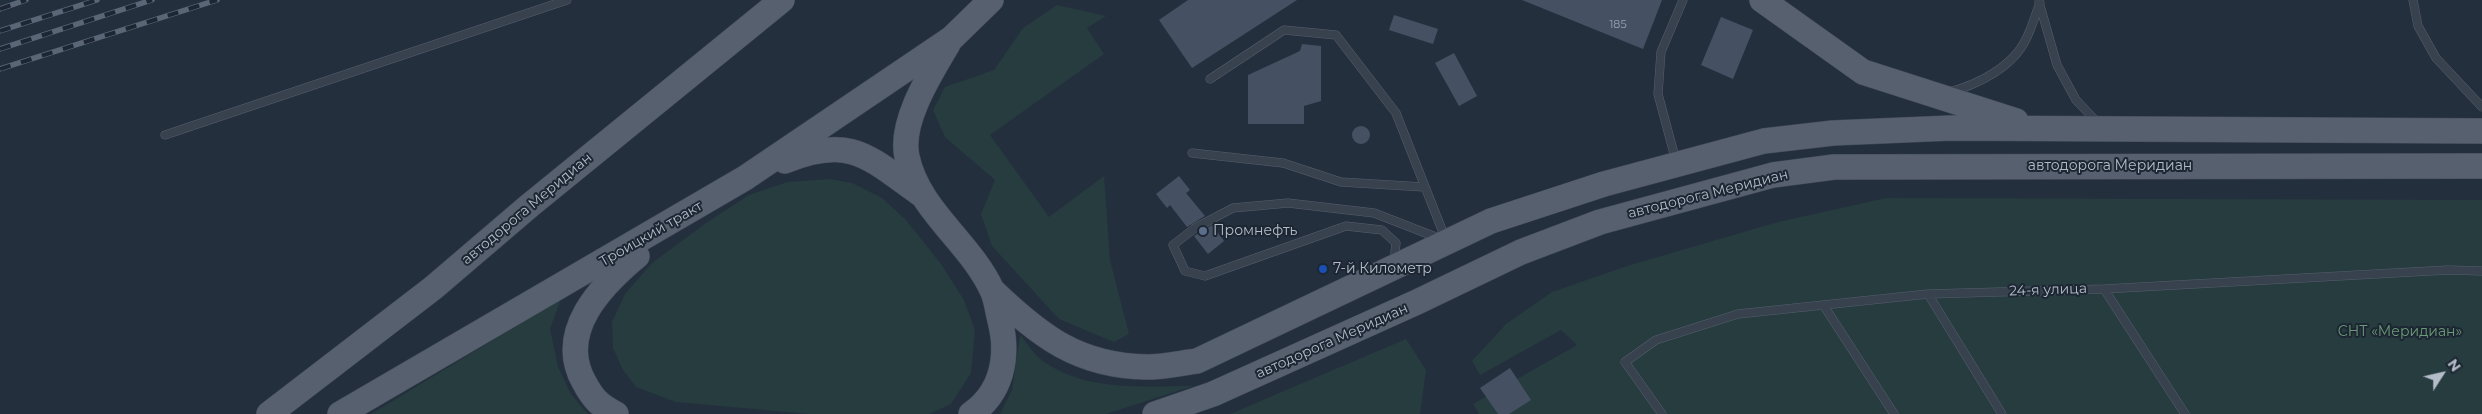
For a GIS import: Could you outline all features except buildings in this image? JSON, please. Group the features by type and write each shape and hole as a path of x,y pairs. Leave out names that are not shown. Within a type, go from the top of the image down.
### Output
{"main road":[{"name":"автодорога Меридиан","path":"269,414 433,288 529,206 782,0"},
{"name":"Троицкий тракт","path":"340,414 745,178 952,38 991,0"},
{"path":"1762,0 1863,72 2040,128"},
{"name":"Троицкий тракт","path":"952,38 921,90 909,126 906,156 922,196 974,260 993,291 1005,341 1000,377 990,396 971,414"},
{"path":"993,291 1027,324 1066,349 1095,360 1148,367 1197,361 1392,270 1447,241 1491,221 1604,184 1764,141 1833,132 1952,128 2482,130"},
{"path":"745,178 804,154 828,148 852,150 876,163 922,196"},
{"name":"автодорога Меридиан","path":"1155,414 1212,394 1417,302 1521,252 1600,222 1773,175 1834,167 2482,166"},
{"path":"616,414 599,404 578,372 574,352 578,329 591,304 610,278 689,212"}],"lane":[{"path":"165,135 567,0"},
{"path":"1677,164 1658,94 1661,52 1683,0"},
{"path":"2413,0 2418,26 2436,58 2482,107"},
{"path":"1936,96 1966,88 2003,68 2026,41 2039,1"},
{"path":"2039,1 2057,65 2076,100 2103,128"},
{"path":"1210,79 1284,30 1336,35 1396,113 1447,241"},
{"path":"1192,153 1283,163 1341,182 1424,187"},
{"path":"1392,270 1396,243 1382,230 1346,226 1205,276 1185,271 1173,246 1195,228 1234,208 1288,203 1374,213 1447,241"},
{"name":"24-я улица","path":"1662,414 1625,362 1656,340 1738,314 1928,294 2104,289 2448,270 2482,272"},
{"path":"2104,289 2185,414"},
{"path":"1928,294 2002,414"},
{"path":"1824,306 1894,414"}],"green space":[{"path":"1057,5 1106,16 1087,28 1104,54 990,135 1049,217 1104,176 1110,260 1129,334 1114,342 1059,319 992,246 981,214 995,180 945,137 933,110 945,87 994,70 1023,28"},
{"path":"830,179 852,183 882,198 906,220 941,264 964,300 975,330 971,373 951,404 929,414 809,414 676,402 636,387 623,370 613,348 612,322 625,294 652,263 706,223 749,195 788,182"},
{"name":"СНТ «Меридиан»","path":"1886,198 2482,200 2482,414 1479,414 1473,404 1577,345 1561,330 1480,375 1472,361 1506,324 1552,292 1627,266 1778,222"},
{"path":"561,299 550,329 558,367 571,394 588,414 371,414"},
{"path":"1020,335 1043,361 1060,371 1078,378 1096,383 1115,385 1193,386 1106,414 1000,414 1012,390"},
{"path":"1406,339 1426,370 1420,414 1230,414"}],"railway":[{"path":"0,9 26,0"},
{"path":"0,31 97,0"},
{"path":"0,49 152,0"},
{"path":"0,69 217,0"}],"place":[{"name":"Промнефть","path":"1203,231"},
{"name":"7-й Километр","path":"1323,269"}]}
